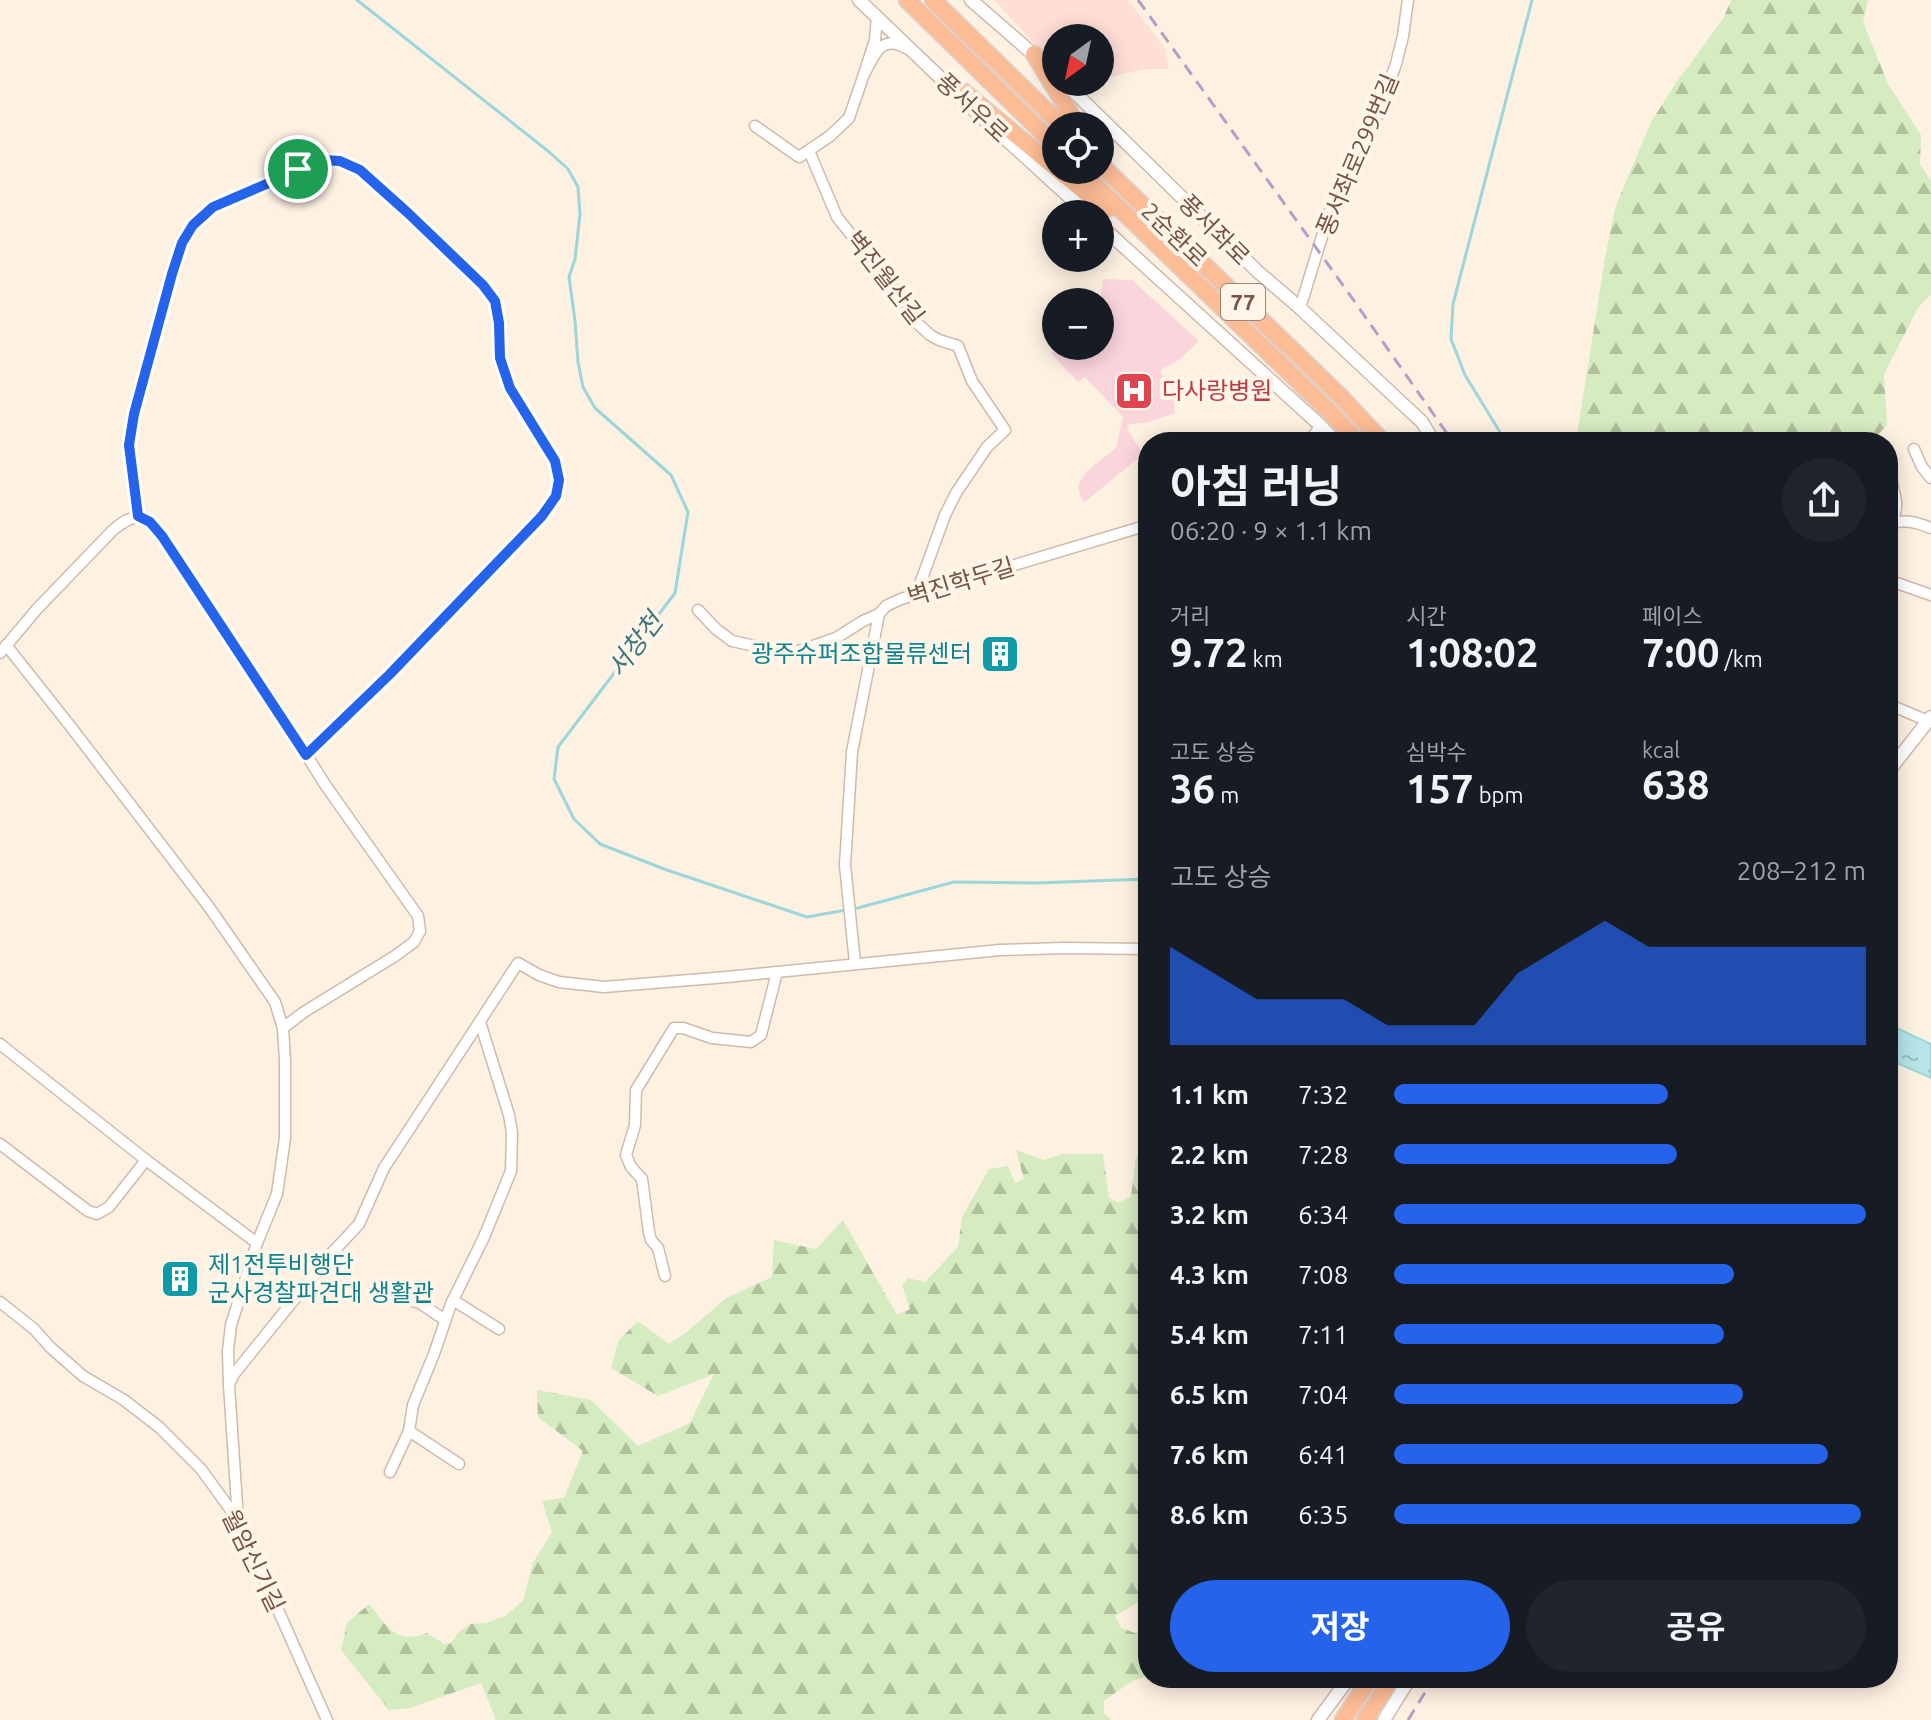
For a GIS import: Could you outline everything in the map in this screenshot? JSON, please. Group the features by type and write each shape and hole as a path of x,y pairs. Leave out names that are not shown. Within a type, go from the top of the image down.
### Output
{"highway":[{"path":"907,0 1042,132"},
{"path":"933,0 1048,112"},
{"path":"1034,54 1069,112"},
{"path":"946,84 964,92 1042,157"},
{"path":"1114,172 1133,197"},
{"name":"2순환로","path":"1114,178 1374,432"},
{"path":"1076,184 1182,269"},
{"name":"2순환로","path":"1094,184 1349,432"},
{"path":"1343,1720 1364,1688"},
{"path":"1365,1720 1386,1688"}],"street":[{"name":"풍서우로","path":"859,0 1073,200"},
{"path":"971,0 1042,61"},
{"name":"풍서좌로299번길","path":"1300,308 1333,201 1378,114 1396,64 1408,0"},
{"path":"755,126 799,157 849,118 875,40 877,17"},
{"path":"864,74 875,53 885,44 896,43 910,50"},
{"name":"풍서좌로","path":"1078,96 1257,271 1422,422 1428,432"},
{"name":"벽진월산길","path":"809,151 837,217 908,306 917,323 930,335 958,346 972,381 1005,430 987,447 956,493 916,595"},
{"path":"138,516 129,445 134,414 182,243 193,225 213,207 322,160 340,161 360,170 408,213 483,285 495,301 500,358 510,388 555,461 559,480 556,496 542,516 390,674 306,755"},
{"path":"1114,238 1327,432"},
{"path":"1316,432 1321,426"},
{"path":"1914,449 1931,478"},
{"path":"238,1520 228,1351 231,1325 257,1243 277,1194 285,1138 283,1028 275,1002 209,907 71,727 3,649 37,609 126,519 138,516 150,522 162,536 326,786 418,916 420,931 414,942 283,1028"},
{"path":"1898,522 1915,521 1931,528"},
{"name":"벽진학두길","path":"698,610 732,641 779,651 799,651 836,638 879,614 886,606 916,595 1138,528"},
{"path":"1898,583 1931,595"},
{"path":"855,963 845,865 852,752 879,614"},
{"path":"1898,708 1929,719 1898,759"},
{"path":"229,1385 234,1374 359,1224 384,1168 518,963 559,982 604,987 1000,950 1138,949"},
{"path":"665,1276 658,1248 649,1232 642,1179 631,1167 626,1155 635,1125 636,1090 674,1028 712,1038 751,1042 761,1035 777,972"},
{"path":"390,1472 409,1431 413,1405 453,1300 484,1237 511,1171 509,1115 480,1022"},
{"path":"0,1044 257,1243"},
{"path":"0,1144 88,1211 97,1214 109,1207 146,1160"},
{"path":"385,1288 395,1297 420,1303 445,1320"},
{"path":"453,1300 499,1329"},
{"name":"월암신기길","path":"0,1302 34,1329 83,1376 124,1400 159,1427 201,1469 238,1520 327,1720"},
{"path":"409,1431 459,1464"},
{"path":"1318,1720 1342,1688"},
{"path":"1384,1720 1404,1688"}],"shaded area":[{"path":"994,0 1128,0 1165,48 1169,69 1145,69 1114,76 1114,24 1042,24 1042,52"},
{"name":"다사랑병원","path":"1103,279 1132,280 1199,341 1180,359 1160,370 1173,399 1175,413 1146,423 1129,424 1127,429 1138,446 1138,458 1085,502 1078,486 1086,472 1116,448 1123,417 1085,377 1078,382 1058,360 1114,360 1114,288 1102,288"}],"green space":[{"path":"1731,0 1868,0 1863,22 1888,84 1921,135 1920,164 1931,181 1931,294 1918,308 1884,374 1887,425 1880,432 1578,432 1615,208 1651,122 1723,19"},
{"path":"1016,1150 1043,1160 1063,1154 1103,1154 1109,1198 1119,1203 1131,1196 1138,1156 1138,1602 1115,1616 1121,1628 1138,1634 1138,1679 1104,1701 1104,1714 1112,1720 496,1720 481,1683 410,1708 389,1710 341,1650 347,1623 369,1604 399,1635 407,1637 427,1633 444,1644 451,1643 470,1624 486,1623 505,1616 523,1601 533,1563 552,1532 542,1501 564,1498 583,1451 538,1417 537,1390 591,1400 638,1446 690,1423 714,1374 658,1396 611,1368 618,1341 638,1321 669,1344 726,1298 772,1277 774,1240 816,1249 843,1220 897,1315 910,1309 902,1285 908,1278 925,1282 958,1247 962,1217 989,1169 1008,1166 1015,1183 1024,1179"}],"water":[{"path":"1898,1029 1931,1044 1931,1078 1898,1063"}],"waterway":[{"name":"서창천","path":"357,0 568,169 578,187 580,214 575,259 569,277 583,387 595,408 671,475 688,512 675,593 558,747 554,779 574,819 600,844 807,917 846,910"},
{"path":"1500,432 1465,375 1451,339 1453,304 1532,0"},
{"name":"서창천","path":"854,909 954,882 1138,879"}],"railway":[{"path":"1138,0 1446,432"},
{"path":"1408,1720 1428,1688"}],"place":[{"name":"다사랑병원","path":"1134,391"},
{"name":"광주슈퍼조합물류센터","path":"1000,654"},
{"name":"제1전투비행단 군사경찰파견대 생활관","path":"180,1279"}],"route":[{"path":"322,160 340,161 360,170 483,285 495,301 500,358 510,388 555,461 559,480 556,496 542,516 390,674 306,755 162,536 150,522 138,516 129,445 134,414 172,274 182,243 193,225 213,207 298,169 322,160"}]}
